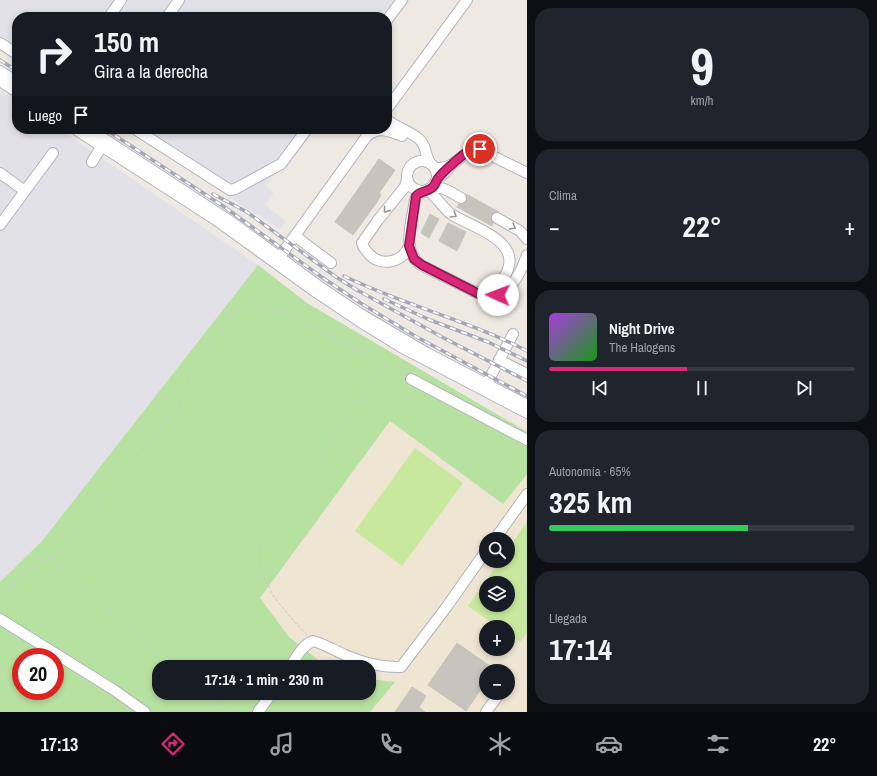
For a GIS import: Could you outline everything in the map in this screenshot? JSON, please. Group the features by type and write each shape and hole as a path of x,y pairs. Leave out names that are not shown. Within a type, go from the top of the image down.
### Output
{"lane":[{"path":"113,12 121,0"},
{"path":"171,12 179,0"},
{"path":"392,13 402,0"},
{"path":"392,102 467,0"},
{"path":"0,43 12,51"},
{"path":"0,71 12,79"},
{"path":"0,81 12,89"},
{"path":"392,124 419,139 425,145 428,159 436,169 437,179"},
{"path":"392,133 408,138 417,145 421,152 419,159 413,164 407,173 404,188 378,220 362,243 363,248 371,256 381,262 390,261 402,257 407,251 409,246 415,200 418,194 440,187 461,198"},
{"path":"85,134 104,143 233,223 277,260 377,324 527,413"},
{"path":"94,134 104,143"},
{"path":"144,134 230,190 235,189 281,164 303,134"},
{"path":"277,260 369,134"},
{"path":"366,138 371,134"},
{"path":"92,162 104,143"},
{"path":"427,191 433,187 437,179 446,172 451,165 471,150 478,148 527,174"},
{"path":"0,225 53,153"},
{"path":"413,164 423,161 439,168 451,165"},
{"path":"0,173 25,191"},
{"path":"407,178 408,183 415,190 427,191 452,214 498,240 507,251 509,261 508,270 497,286 486,293 473,291"},
{"path":"496,218 520,231 527,239"},
{"path":"295,236 331,263"},
{"path":"409,246 411,255 418,262 473,291 488,296 502,293 513,282 527,255"},
{"path":"485,387 512,334"},
{"path":"499,360 527,374"},
{"path":"411,378 527,440"},
{"path":"485,387 527,405"},
{"path":"500,532 527,494"},
{"path":"295,660 303,648 308,643 313,641 360,661 377,665 401,667 479,561"},
{"path":"0,619 114,690 145,712"},
{"path":"258,712 267,700"},
{"path":"486,712 495,700"}],"path":[{"path":"0,600 36,566 59,554 80,524 179,406 187,389 190,371 231,314 248,307 268,307 284,311 382,365 411,378"},
{"path":"313,641 274,597 260,570 259,547 275,519 318,461 382,365"},
{"path":"50,558 108,610 170,660"},
{"path":"217,700 232,712"}],"shaded area":[{"path":"0,0 410,0 392,25 392,12 12,12 12,58 0,50"},
{"path":"0,90 12,98 12,134 66,134 258,265 42,541 0,582"},
{"path":"133,134 312,134 282,174 277,171 266,186 274,193 265,205 286,221 280,229 258,214 257,215"},
{"path":"246,285 527,430 527,712 0,712 12,671 12,700 64,700 64,648 19,648 49,545"}],"green space":[{"path":"258,265 307,303 527,432 527,474 503,504 390,421 260,598 289,637 318,660 152,660 152,700 376,700 376,680 395,682 370,712 0,712 0,582 42,541"},
{"path":"415,448 463,483 402,566 355,531"},
{"path":"527,522 527,633 520,642 515,639 515,620 488,620 468,606 479,591 479,612 515,612 515,576 489,576 495,568 515,568 515,539"}],"building":[{"path":"379,159 395,170 379,193 381,195 377,202 353,235 335,222"},
{"path":"466,194 499,212 494,212 491,215 493,223 492,226 457,207 459,204 464,204 467,198"},
{"path":"430,214 439,219 429,238 421,233"},
{"path":"448,223 466,232 457,251 439,241"},
{"path":"457,643 487,664 479,664 479,692 466,711 428,685"},
{"path":"412,687 426,696 419,707 425,712 395,712"}],"tunnel":[{"path":"461,198 497,218"}],"railway":[{"path":"0,60 12,68"},
{"path":"113,134 223,206 323,278 362,304 415,336 527,396"},
{"path":"213,194 247,212 336,277 357,290 442,337 527,381"},
{"path":"344,276 389,296 482,330 527,351"},
{"path":"384,299 430,320 488,342 527,361"}],"route":[{"path":"480,149 476,148 471,150 451,165 446,172 439,176 433,187 416,196 409,246 411,255 422,265 484,296 498,295"}]}
